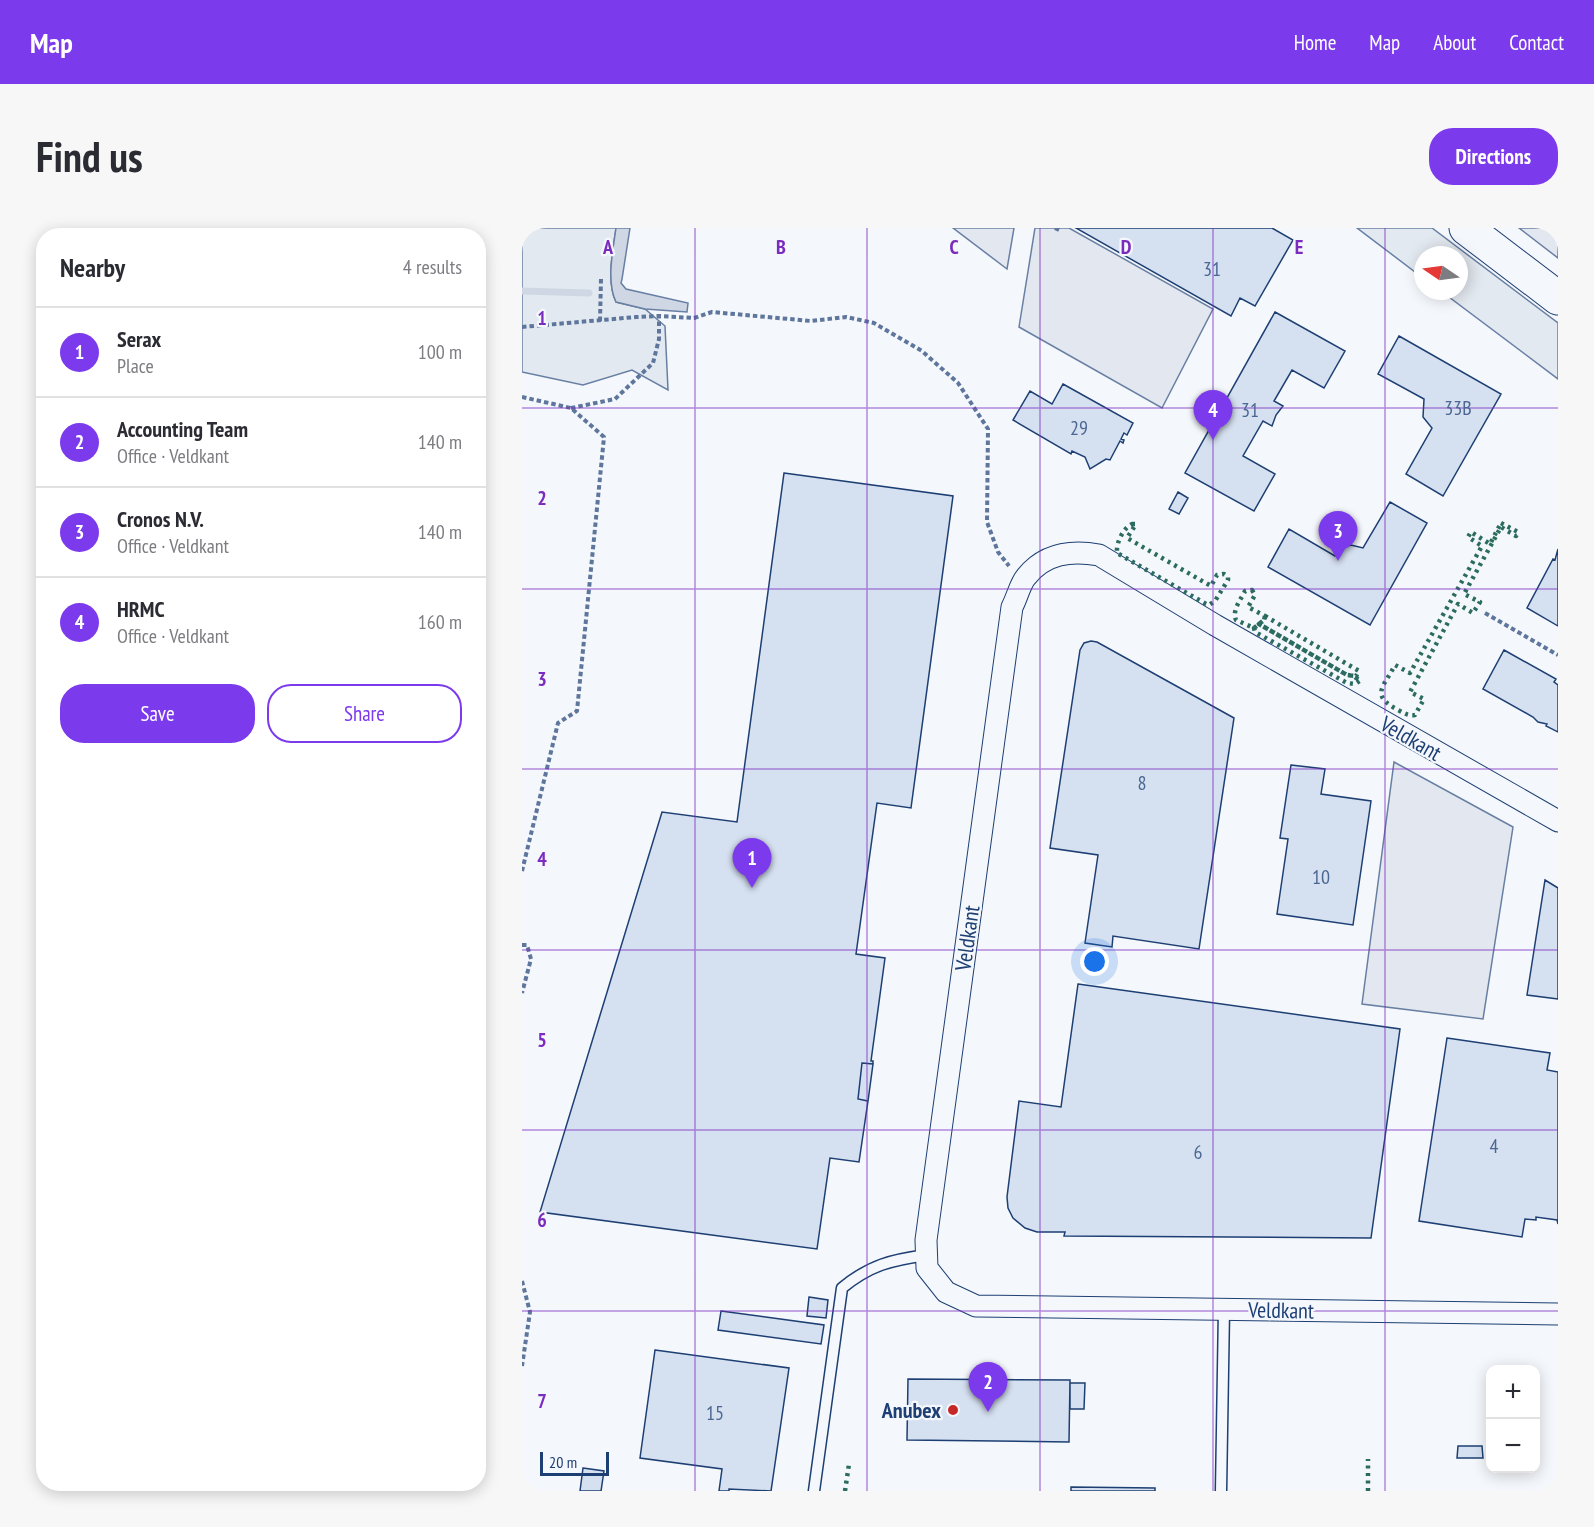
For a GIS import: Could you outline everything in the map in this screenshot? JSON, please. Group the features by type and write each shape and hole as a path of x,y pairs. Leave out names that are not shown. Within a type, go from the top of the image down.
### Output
{"highway":[{"path":"1466,228 1558,298"}],"street":[{"name":"Veldkant","path":"1558,821 1215,625 1099,555 1078,551 1048,558 1026,577 1012,607 926,1240 927,1268 946,1292 976,1306 1558,1314"}],"lane":[{"path":"814,1491 842,1288 862,1272 896,1259 927,1255"},
{"path":"1221,1491 1224,1309"}],"path":[{"path":"1055,228 1061,231"},
{"path":"600,321 601,279"},
{"path":"522,327 659,316 694,318 712,312 811,321 846,317 874,323 922,351 958,383 988,429 987,522 998,552 1023,584"},
{"path":"522,397 571,408 615,399 654,363 659,339 659,316"},
{"path":"522,871 558,723 577,711 604,437 571,408"},
{"path":"1485,612 1558,655"},
{"path":"522,945 527,945 531,959 522,993"},
{"path":"522,1281 530,1312 522,1366"}],"shaded area":[{"path":"522,228 616,228 611,266 613,294 616,302 645,309 665,326 668,390 632,370 583,385 522,372"},
{"path":"616,228 630,228 621,283 626,289 688,303 687,312 645,309 616,302 611,285 611,275"},
{"path":"953,228 1014,228 1007,269"},
{"path":"1035,228 1069,228 1213,309 1162,408 1019,327"},
{"path":"1357,228 1432,228 1456,246 1414,246 1414,271"},
{"path":"1519,228 1558,228 1558,258"},
{"path":"1468,255 1558,323 1558,379 1453,300 1468,300"},
{"path":"1394,762 1513,827 1483,1019 1362,1004"}],"building":[{"path":"1076,228 1272,228 1293,240 1255,306 1240,298 1231,316"},
{"path":"1275,312 1345,351 1324,388 1292,370 1274,401 1283,406 1272,426 1263,421 1243,456 1275,474 1254,511 1185,473"},
{"path":"1399,336 1501,394 1443,496 1406,474 1432,428 1423,417 1424,399 1378,374"},
{"path":"1063,384 1133,423 1127,435 1124,433 1121,439 1124,440 1123,443 1120,441 1110,460 1106,459 1090,469 1085,457 1072,451 1071,454 1013,420 1030,391 1052,404"},
{"path":"784,473 953,496 911,808 877,803 856,954 885,958 871,1061 873,1064 862,1063 858,1099 868,1101 859,1162 830,1158 817,1249 540,1212 662,812 737,822"},
{"path":"1178,492 1188,498 1179,514 1169,509"},
{"path":"1390,502 1427,523 1370,625 1268,567 1289,529 1335,556 1344,547 1351,545 1363,548"},
{"path":"1558,549 1558,626 1527,608 1553,559 1555,560"},
{"path":"1097,642 1234,718 1199,949 1113,936 1112,947 1085,943 1098,855 1050,848 1080,650 1084,643"},
{"path":"1504,650 1556,679 1554,682 1558,685 1558,732 1483,689"},
{"path":"1291,765 1325,769 1321,794 1371,801 1353,925 1277,914 1288,839 1280,838"},
{"path":"1545,880 1558,888 1558,999 1527,995"},
{"path":"1078,984 1400,1029 1371,1238 1064,1236 1065,1232 1037,1232 1025,1228 1013,1218 1008,1208 1007,1197 1019,1101 1061,1107"},
{"path":"1447,1038 1550,1053 1547,1070 1558,1072 1558,1224 1557,1220 1536,1217 1536,1220 1525,1219 1522,1237 1419,1221"},
{"path":"862,1063 873,1064 868,1101 858,1099"},
{"path":"809,1297 828,1300 826,1318 807,1316"},
{"path":"721,1311 824,1325 821,1344 718,1330"},
{"path":"655,1350 789,1368 771,1491 729,1489 729,1491 719,1491 722,1469 640,1458"},
{"path":"908,1379 1070,1380 1069,1442 907,1440"},
{"path":"1070,1383 1085,1383 1084,1409 1070,1409"},
{"path":"1458,1446 1482,1446 1483,1458 1457,1458"},
{"path":"583,1468 604,1471 601,1491 580,1491"},
{"path":"1071,1487 1155,1488 1155,1491 1071,1491"}],"waterway":[{"path":"522,291 589,293"}],"hedge":[{"path":"1501,523 1518,532 1516,536 1501,527 1464,594 1480,602 1473,613 1458,604 1410,692 1424,699 1415,715 1408,715 1389,705 1382,695 1383,685 1395,665 1410,673 1482,546 1468,537 1471,532 1490,544 1501,523"},
{"path":"1132,524 1136,524 1127,538 1211,586 1217,575 1224,574 1228,577 1215,601 1209,605 1206,604 1117,553 1121,536 1132,524"},
{"path":"1252,590 1255,595 1248,607 1265,616 1264,620 1254,628 1236,620 1235,616 1237,606 1245,591 1252,590"},
{"path":"1265,616 1359,671 1356,676 1347,675 1259,624 1265,616"},
{"path":"1259,624 1347,675 1356,676 1361,680 1355,684 1347,683 1255,632 1254,628 1259,624"},
{"path":"1368,1459 1368,1491"},
{"path":"845,1491 849,1464"}],"place":[{"name":"HRMC","path":"1213,440"},
{"name":"Cronos N.V.","path":"1338,561"},
{"name":"Serax","path":"752,888"},
{"name":"Anubex","path":"953,1410"},
{"name":"Accounting Team","path":"988,1412"}]}
